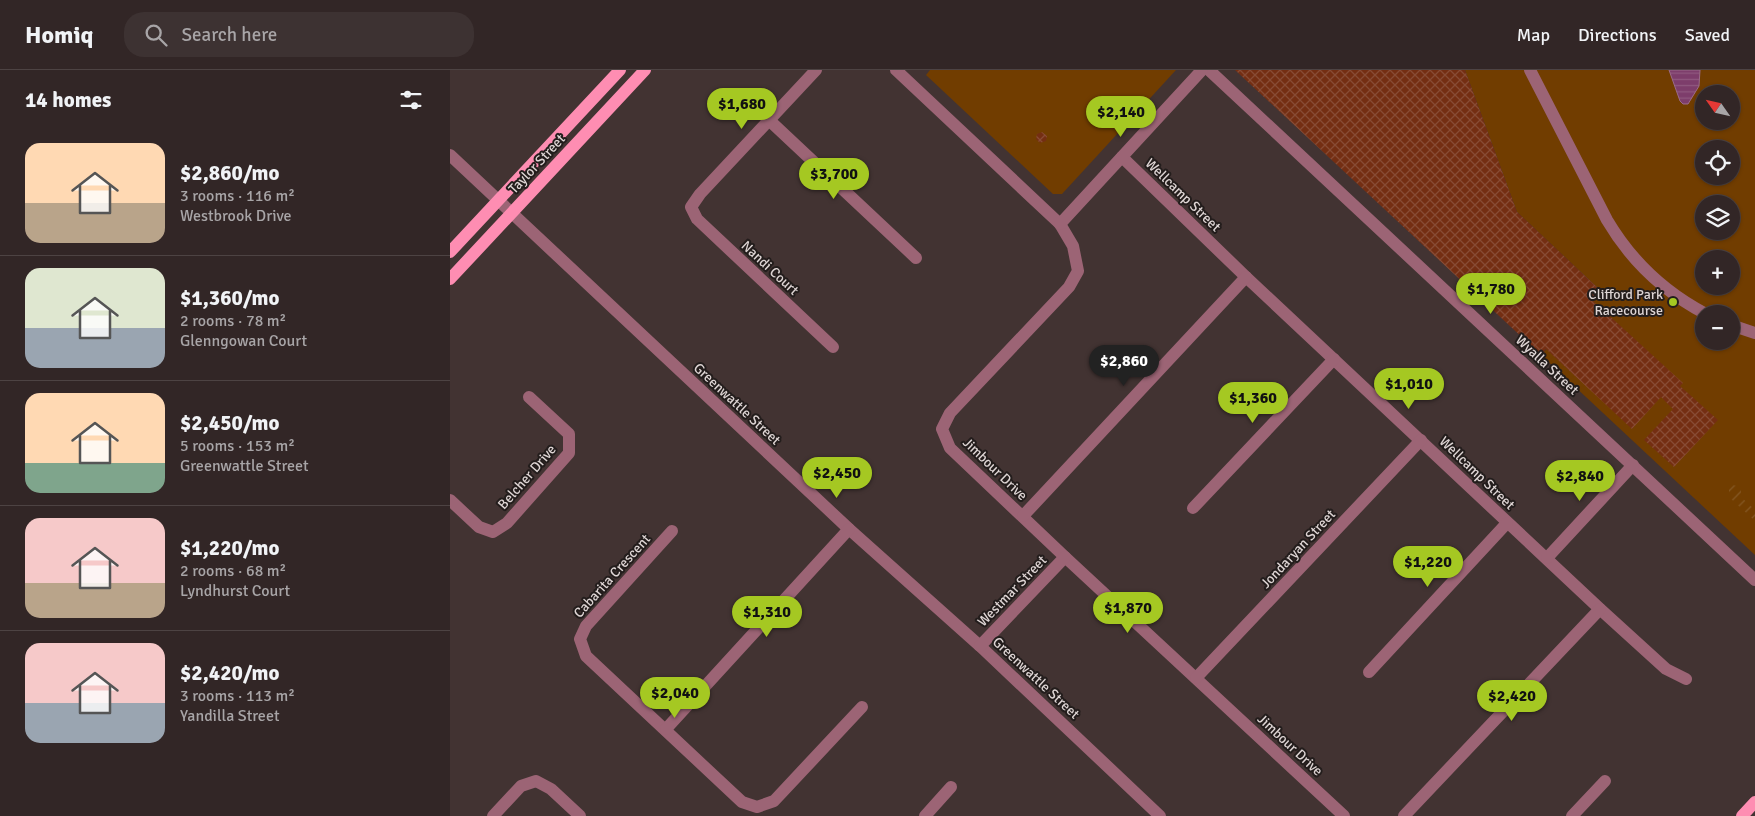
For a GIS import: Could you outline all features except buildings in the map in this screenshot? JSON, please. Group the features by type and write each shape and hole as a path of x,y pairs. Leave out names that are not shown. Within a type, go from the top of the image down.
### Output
{"main road":[{"name":"Taylor Street","path":"450,252 620,70"},
{"name":"Taylor Street","path":"450,279 645,70"},
{"path":"1742,816 1755,802"}],"street":[{"path":"816,70 770,121 916,258"},
{"name":"Jimbour Drive","path":"896,70 1060,224 1073,246 1078,271 1069,287 950,413 942,429 950,448 1344,816"},
{"path":"1060,224 1202,70"},
{"name":"Wyalla Street","path":"1209,70 1755,580"},
{"path":"1530,70 1607,220 1622,243 1640,264 1668,290 1695,307"},
{"name":"Nandi Court","path":"770,121 700,194 691,207 697,219 832,347"},
{"name":"Greenwattle Street","path":"450,155 849,529 980,646 1160,816"},
{"name":"Wellcamp Street","path":"1122,157 1246,277 1600,609 1666,669 1686,679"},
{"path":"1023,516 1246,277"},
{"path":"1740,328 1755,333"},
{"path":"1192,508 1334,359"},
{"name":"Belcher Drive","path":"450,500 479,527 493,532 507,523 569,453 569,434 529,397"},
{"name":"Jondaryan Street","path":"1196,678 1421,440"},
{"path":"1547,558 1632,465"},
{"path":"1368,672 1507,522"},
{"path":"666,729 849,529"},
{"name":"Cabarita Crescent","path":"672,531 586,626 580,639 586,656 742,802 757,807 774,801 862,707"},
{"name":"Westmar Street","path":"980,646 1065,557"},
{"path":"1404,816 1600,609"},
{"path":"493,816 521,786 536,781 551,789 580,816"},
{"path":"1572,816 1605,782"},
{"path":"925,816 951,787"}],"shaded area":[{"path":"930,70 1176,70 1062,194 1053,194 926,75"},
{"name":"Clifford Park Racecourse","path":"1465,70 1755,70 1755,555 1541,355 1601,291 1517,212"},
{"path":"1669,70 1700,70 1699,85 1695,85 1695,93 1688,104 1683,104 1680,101"},
{"path":"1733,485 1741,487 1741,497 1755,510 1755,521 1729,497 1729,489"}],"place":[{"name":"Clifford Park Racecourse","path":"1673,302"}]}
